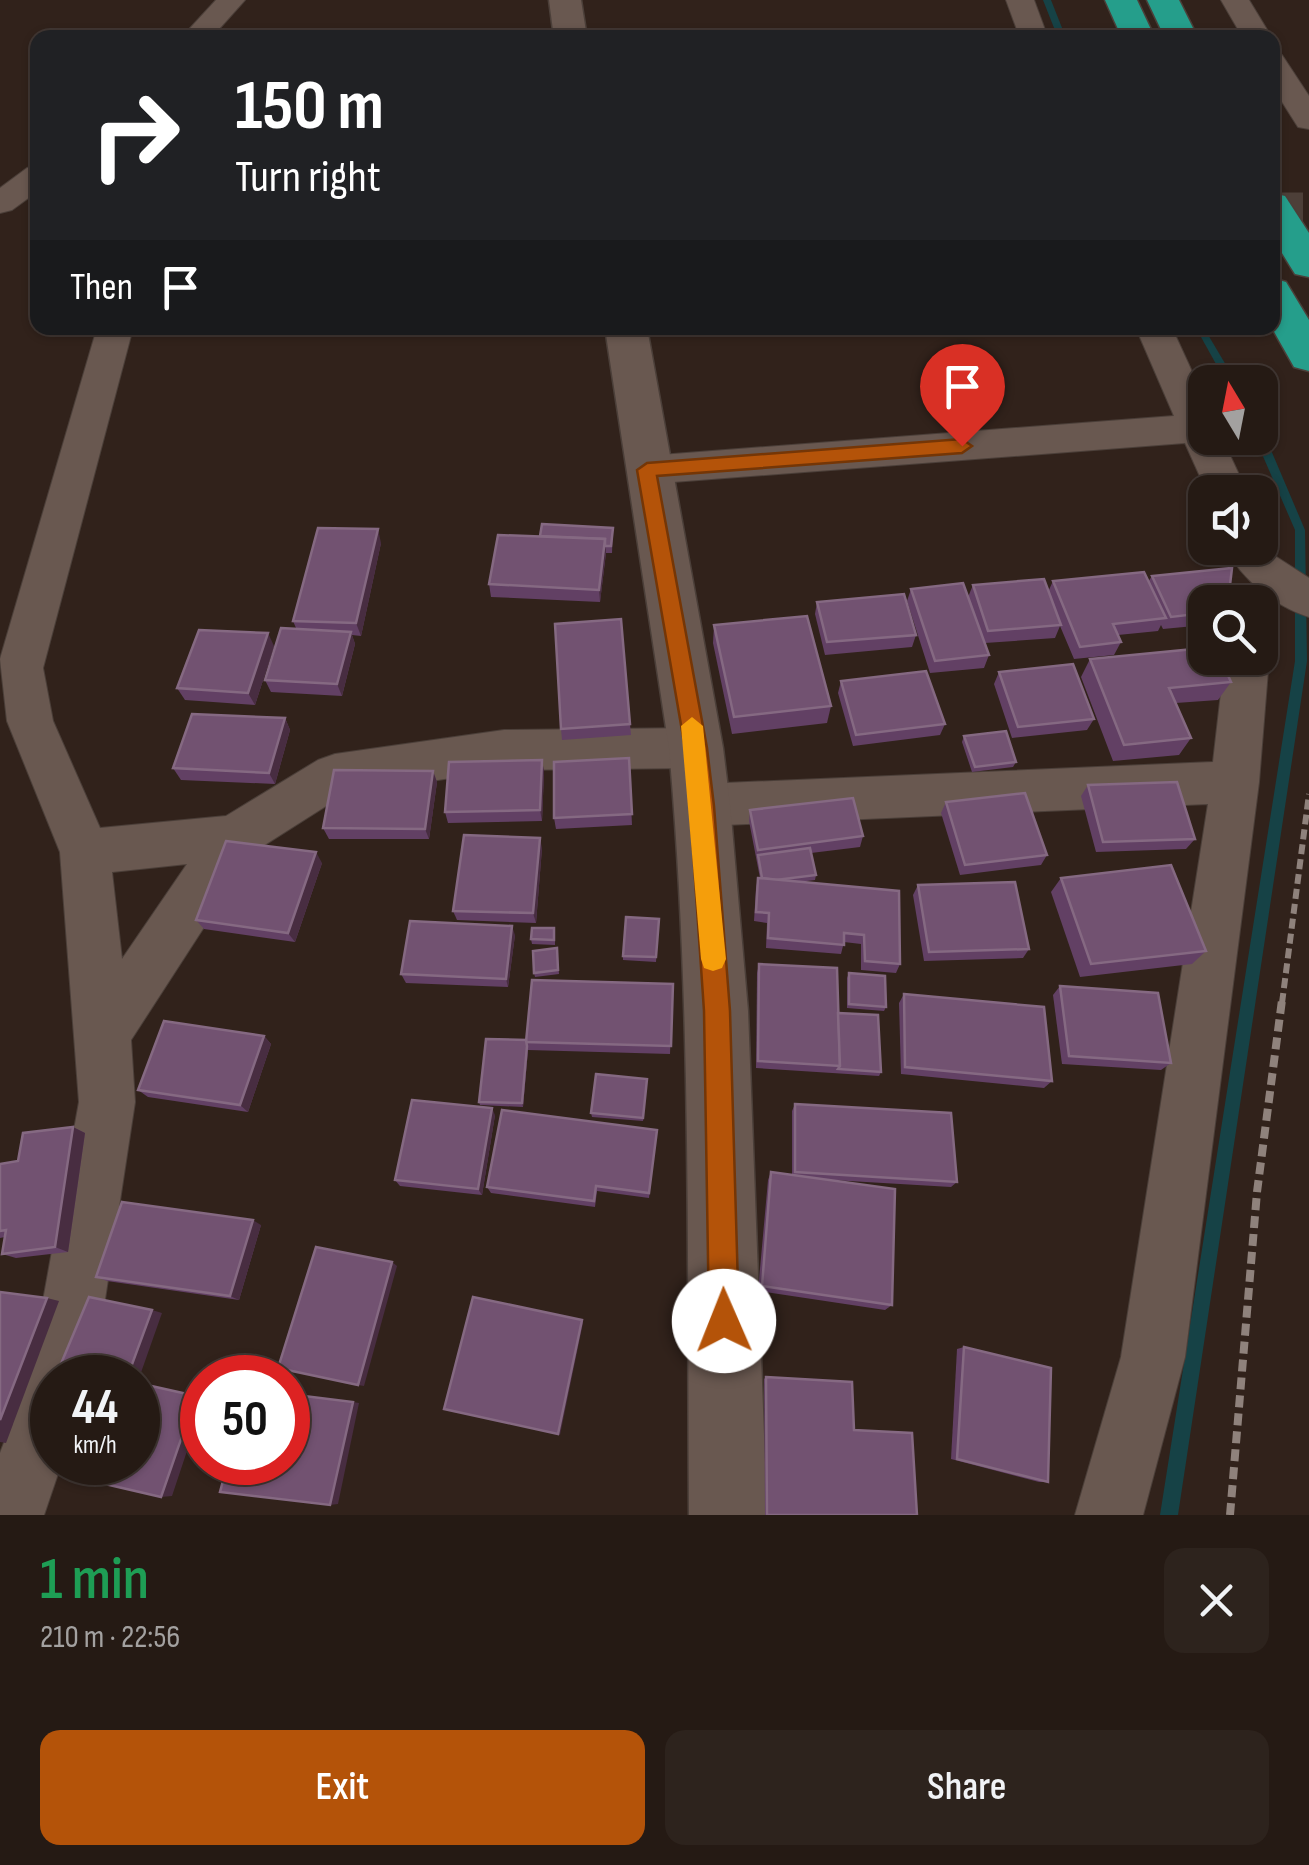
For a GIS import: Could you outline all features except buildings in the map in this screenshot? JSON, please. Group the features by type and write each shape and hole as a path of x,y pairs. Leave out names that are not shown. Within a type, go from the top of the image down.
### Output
{"highway":[{"path":"1121,0 1135,30"},
{"path":"1163,0 1178,30"},
{"path":"1280,217 1309,266"},
{"path":"1280,305 1309,357"}],"main road":[{"path":"565,0 570,30"},
{"path":"627,335 696,748 702,806 717,1011 728,1515"}],"street":[{"path":"203,30 231,0"},
{"path":"1020,0 1031,30"},
{"path":"1235,0 1253,30"},
{"path":"1280,74 1309,120"},
{"path":"0,203 30,182"},
{"path":"65,1355 107,1102 103,1034 85,852 10,666 113,335"},
{"path":"1157,335 1188,404"},
{"path":"647,470 1188,429"},
{"path":"1109,1515 1152,1357 1235,782 1245,675"},
{"path":"103,1034 234,837 335,775 504,750 696,748"},
{"path":"702,806 1235,782"},
{"path":"85,852 234,837"},
{"path":"10,1515 30,1461"}],"path":[{"path":"1230,1515 1257,1192 1309,794"}],"waterway":[{"path":"1047,0 1059,30"},
{"path":"1204,335 1221,365"},
{"path":"1169,1515 1301,661 1300,530 1268,455"}],"tunnel":[{"path":"1280,208 1309,208"}],"slow traffic":[{"path":"692,726 713,959"}],"route":[{"path":"724,1321 717,1011 702,806 696,748 647,470 962,446"}]}
